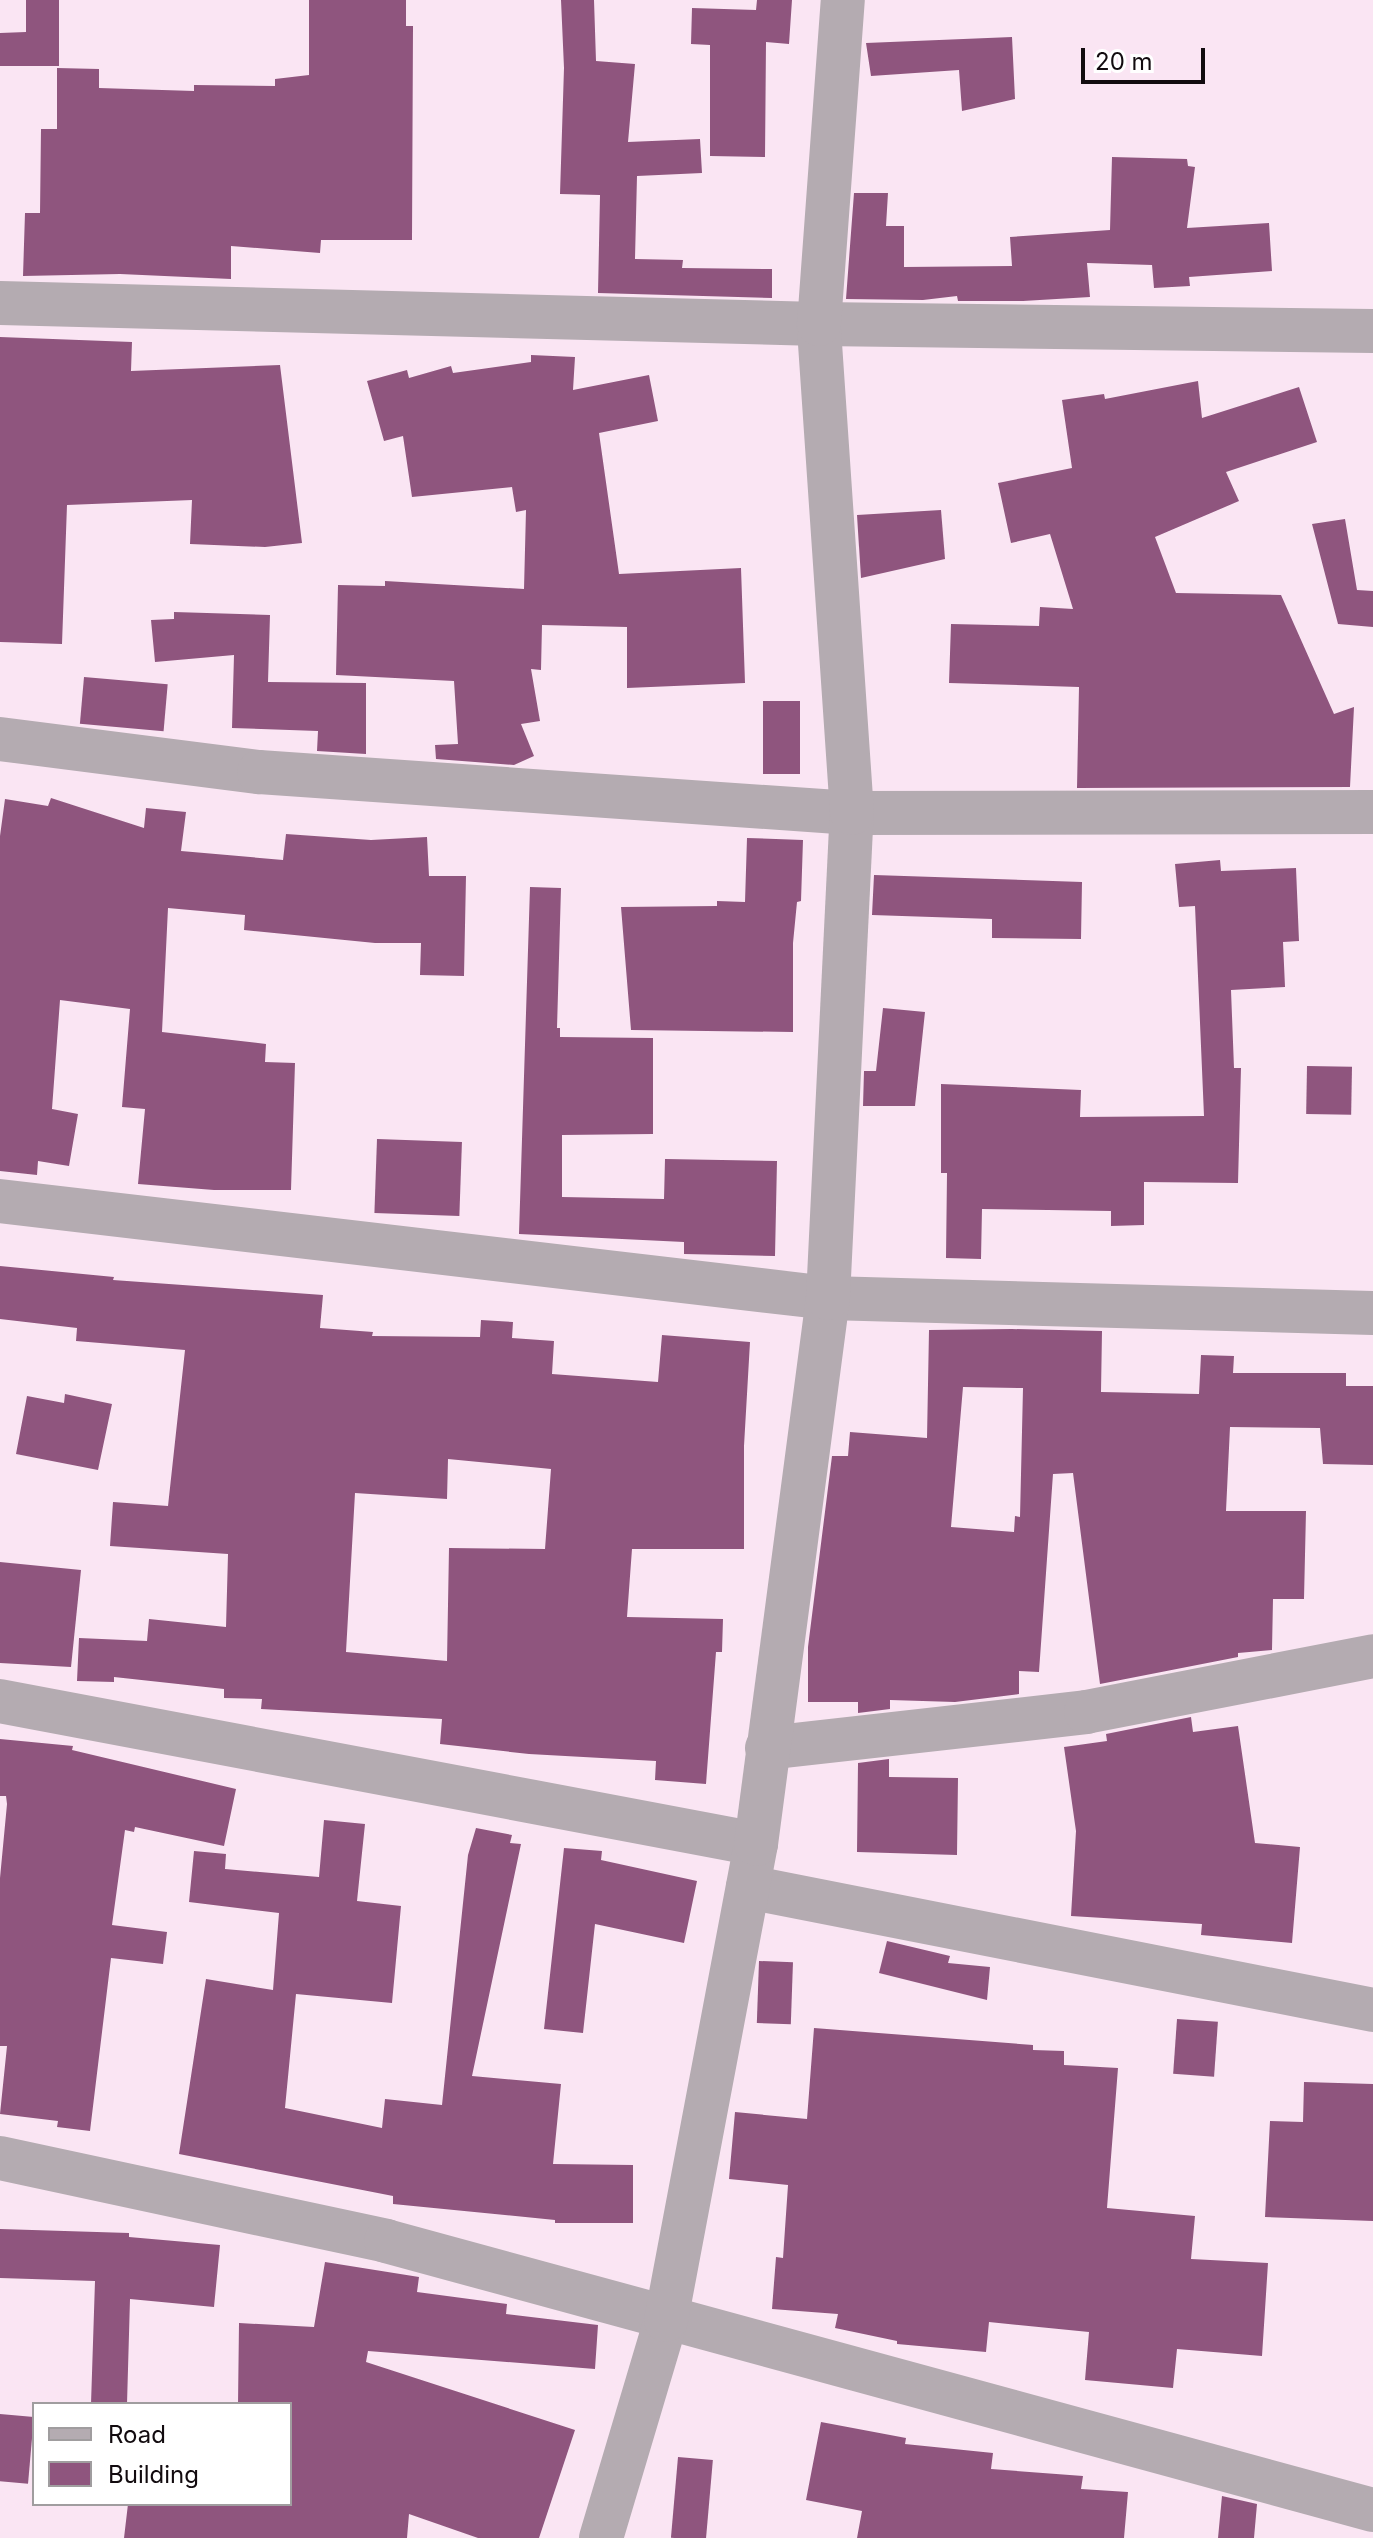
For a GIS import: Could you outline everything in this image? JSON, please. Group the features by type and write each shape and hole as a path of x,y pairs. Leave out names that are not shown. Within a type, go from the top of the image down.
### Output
{"street":[{"path":"601,2538 666,2320 756,1844 828,1298 852,813 819,324 843,0"},
{"path":"0,303 819,324 1373,331"},
{"path":"0,739 259,772 852,813 1373,812"},
{"path":"0,1201 828,1298 1373,1313"},
{"path":"767,1748 1086,1712 1373,1656"},
{"path":"0,1701 756,1844"},
{"path":"748,1887 1373,2010"},
{"path":"0,2158 386,2241 666,2320 1373,2510"}],"building":[{"path":"26,0 59,0 59,66 0,66 0,33 26,32"},
{"path":"309,0 406,0 406,26 413,26 412,240 321,240 320,253 231,246 231,279 120,274 23,276 25,213 40,213 41,129 57,129 57,68 99,69 99,88 194,91 194,85 275,86 275,79 309,75"},
{"path":"561,0 594,0 596,61 635,64 628,142 700,139 702,173 637,176 635,259 683,260 682,268 772,269 772,298 598,293 600,195 560,194 564,68"},
{"path":"757,0 792,0 789,44 766,42 765,157 710,156 710,45 691,44 692,8 756,10"},
{"path":"1012,37 1015,99 962,111 959,70 871,76 866,43"},
{"path":"1112,157 1187,159 1188,166 1195,167 1187,228 1269,223 1272,271 1189,277 1190,286 1154,288 1152,265 1087,263 1090,297 1023,301 958,301 957,296 923,300 846,299 854,193 888,193 886,226 904,226 904,267 1012,266 1010,237 1110,230"},
{"path":"0,337 132,342 131,371 280,365 302,543 265,547 190,544 192,500 67,505 62,644 0,642"},
{"path":"531,355 575,357 573,390 649,375 658,421 599,433 619,574 741,568 745,683 627,688 627,627 542,625 541,670 531,669 540,721 521,724 534,756 514,765 436,759 435,745 458,744 454,681 336,675 338,585 385,586 385,581 524,589 526,510 516,512 512,487 412,497 403,436 384,441 367,381 407,370 409,378 451,366 453,373 531,362"},
{"path":"1198,381 1202,418 1299,387 1317,442 1226,472 1239,501 1155,537 1176,593 1281,595 1334,714 1354,707 1350,787 1077,788 1079,687 949,683 951,624 1039,626 1040,607 1073,609 1050,534 1011,543 998,483 1072,468 1062,400 1104,394 1105,399"},
{"path":"941,510 945,559 861,578 857,515"},
{"path":"1345,519 1357,590 1373,591 1373,627 1338,624 1312,524"},
{"path":"174,612 270,615 268,682 366,683 366,754 317,751 318,731 232,728 234,655 155,662 151,620 174,619"},
{"path":"84,677 168,684 164,731 80,724"},
{"path":"763,701 800,701 800,774 763,774"},
{"path":"51,798 144,828 146,808 186,812 181,851 283,860 286,834 371,840 427,837 429,876 466,876 464,976 420,975 421,943 375,943 244,930 245,915 168,908 162,1032 266,1044 265,1062 295,1063 291,1190 214,1190 138,1184 145,1109 122,1107 130,1009 60,1000 52,1109 78,1114 69,1166 38,1161 37,1175 0,1171 0,836 5,799 48,806"},
{"path":"747,838 803,840 801,901 797,902 793,943 793,1032 631,1030 621,907 717,906 717,901 745,902"},
{"path":"1220,860 1221,871 1296,868 1299,941 1283,942 1285,987 1231,990 1234,1068 1241,1068 1238,1183 1144,1182 1144,1225 1111,1226 1111,1211 982,1209 981,1259 946,1258 947,1173 941,1173 941,1084 1081,1090 1080,1117 1204,1116 1195,906 1179,907 1175,864"},
{"path":"874,875 1082,882 1081,939 992,938 992,919 872,915"},
{"path":"530,887 561,888 557,1028 560,1028 560,1037 653,1038 653,1134 562,1135 562,1197 664,1199 665,1159 777,1161 775,1256 684,1254 684,1242 519,1234"},
{"path":"883,1008 925,1012 915,1106 863,1106 864,1071 876,1071"},
{"path":"1307,1066 1352,1067 1351,1115 1306,1114"},
{"path":"377,1139 462,1142 459,1216 374,1213"},
{"path":"0,1266 114,1277 113,1280 323,1295 320,1328 373,1332 372,1336 480,1337 481,1320 513,1322 512,1338 554,1341 552,1374 658,1382 662,1335 750,1342 744,1446 744,1549 632,1549 627,1617 723,1619 722,1652 716,1652 706,1784 655,1780 656,1761 529,1754 440,1744 442,1719 261,1709 262,1699 224,1698 224,1689 114,1677 114,1682 77,1681 79,1638 147,1641 149,1619 226,1627 228,1554 110,1546 113,1502 168,1506 185,1350 76,1341 77,1328 0,1319","holes":["448,1459 551,1469 545,1549 449,1548 447,1661 346,1652 355,1493 447,1499"]},
{"path":"929,1330 1102,1331 1101,1392 1199,1394 1201,1355 1234,1356 1233,1373 1346,1373 1346,1386 1373,1386 1373,1465 1323,1464 1320,1428 1230,1427 1226,1511 1306,1511 1304,1599 1273,1599 1272,1650 1238,1653 1238,1657 1100,1684 1073,1473 1053,1474 1039,1672 1019,1671 1019,1694 955,1702 890,1700 890,1709 858,1713 858,1702 808,1702 808,1647 832,1456 848,1456 850,1432 927,1438","holes":["963,1387 1023,1388 1020,1517 1015,1516 1014,1532 951,1527"]},
{"path":"65,1394 112,1404 98,1470 16,1454 27,1396 64,1403"},
{"path":"0,1562 81,1570 71,1667 0,1663"},
{"path":"1191,1717 1193,1732 1238,1726 1255,1843 1300,1847 1292,1943 1201,1935 1202,1924 1071,1916 1076,1831 1064,1747 1107,1741 1106,1734"},
{"path":"0,1739 73,1746 72,1750 236,1789 224,1846 135,1827 134,1832 125,1830 112,1925 167,1932 163,1964 111,1958 90,2131 57,2127 58,2121 0,2114 7,2046 0,2046 0,1878 7,1804 6,1796 0,1796"},
{"path":"889,1759 889,1777 958,1778 957,1855 857,1852 858,1763"},
{"path":"324,1820 365,1824 357,1901 401,1906 392,2003 296,1994 285,2108 382,2128 385,2099 442,2105 468,1855 476,1828 512,1835 510,1843 521,1844 472,2076 561,2084 553,2164 633,2165 633,2223 555,2223 555,2220 393,2204 393,2196 179,2154 206,1979 273,1990 279,1913 189,1902 194,1851 226,1854 225,1869 319,1877"},
{"path":"564,1848 602,1851 601,1860 697,1881 684,1943 595,1924 583,2033 544,2029"},
{"path":"887,1941 950,1956 948,1963 990,1967 987,2000 879,1973"},
{"path":"759,1961 793,1962 791,2024 757,2023"},
{"path":"1177,2019 1218,2022 1214,2077 1173,2074"},
{"path":"814,2028 1033,2045 1033,2050 1064,2051 1064,2065 1118,2068 1107,2208 1195,2216 1191,2259 1268,2263 1262,2356 1177,2349 1173,2388 1085,2380 1089,2332 989,2322 986,2352 897,2344 897,2341 835,2328 838,2314 772,2309 776,2257 783,2258 788,2185 729,2179 735,2112 807,2119"},
{"path":"1304,2082 1373,2084 1373,2221 1265,2217 1270,2121 1303,2122"},
{"path":"0,2229 129,2233 129,2237 220,2245 214,2307 130,2299 127,2402 91,2402 95,2281 0,2278"},
{"path":"325,2262 419,2277 417,2292 507,2304 506,2314 598,2325 595,2369 368,2351 366,2362 575,2430 539,2538 478,2538 409,2514 407,2538 124,2538 128,2506 292,2506 292,2402 238,2402 239,2323 314,2327"},
{"path":"0,2414 32,2417 28,2484 0,2481"},
{"path":"821,2422 906,2438 905,2444 993,2453 991,2469 1083,2476 1081,2489 1128,2492 1124,2538 857,2538 862,2511 806,2500"},
{"path":"678,2457 713,2460 706,2538 671,2538"},
{"path":"1222,2496 1257,2504 1254,2538 1218,2538"}]}
